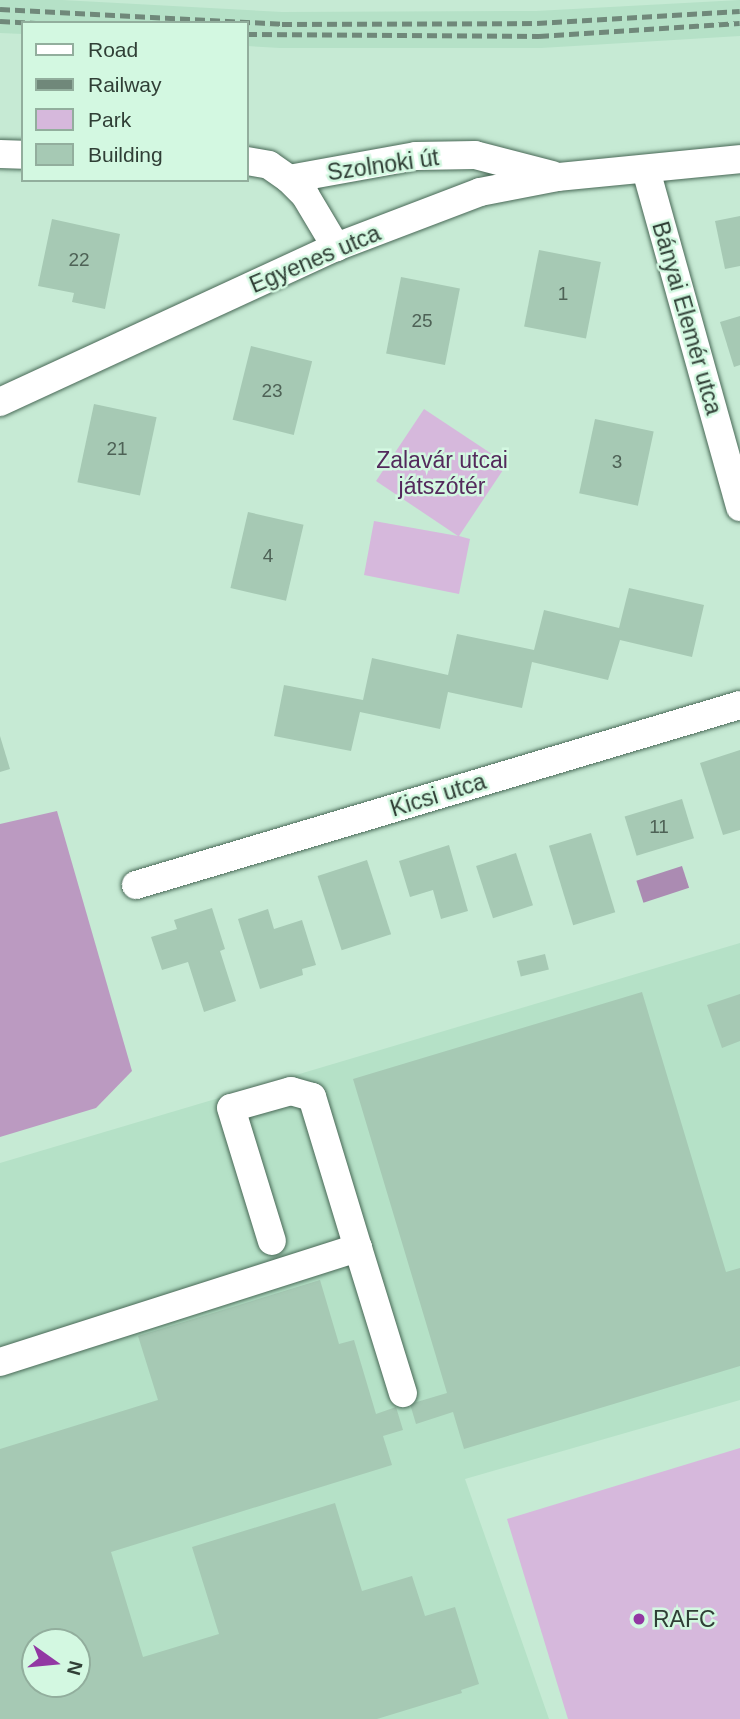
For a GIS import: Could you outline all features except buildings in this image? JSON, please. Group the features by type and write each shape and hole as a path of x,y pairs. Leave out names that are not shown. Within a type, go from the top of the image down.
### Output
{"street":[{"path":"0,155 21,155"},
{"name":"Szolnoki út","path":"289,179 416,156 475,155 558,177"},
{"path":"646,170 740,159"},
{"name":"Szolnoki út","path":"248,161 269,165 289,179 305,195 336,247"},
{"name":"Egyenes utca","path":"0,402 336,247 480,192 558,177 646,170"},
{"name":"Bányai Elemér utca","path":"646,170 740,506"},
{"name":"Kicsi utca","path":"136,885 740,705"},
{"path":"272,1241 231,1108 291,1091 312,1097 403,1393"},
{"path":"0,1362 358,1248"}],"shaded area":[{"path":"0,0 62,0 282,12 536,11 740,0 740,36 541,48 248,46 248,21 21,21 21,34 0,33"},
{"path":"57,811 132,1071 96,1108 0,1137 0,824"},
{"path":"682,866 689,888 643,903 636,881"},
{"path":"740,943 740,1400 465,1479 549,1719 0,1719 0,1163"}],"green space":[{"name":"Zalavár utcai játszótér","path":"424,409 507,464 459,536 470,539 459,594 364,575 374,521 458,536 376,481"},
{"name":"RAFC","path":"740,1448 740,1719 568,1719 507,1519"}],"railway":[{"path":"0,9 226,21"},
{"path":"248,22 537,23 740,11"},
{"path":"0,21 21,22"},
{"path":"248,34 539,36 740,23"}],"place":[{"name":"RAFC","path":"639,1619"}]}
